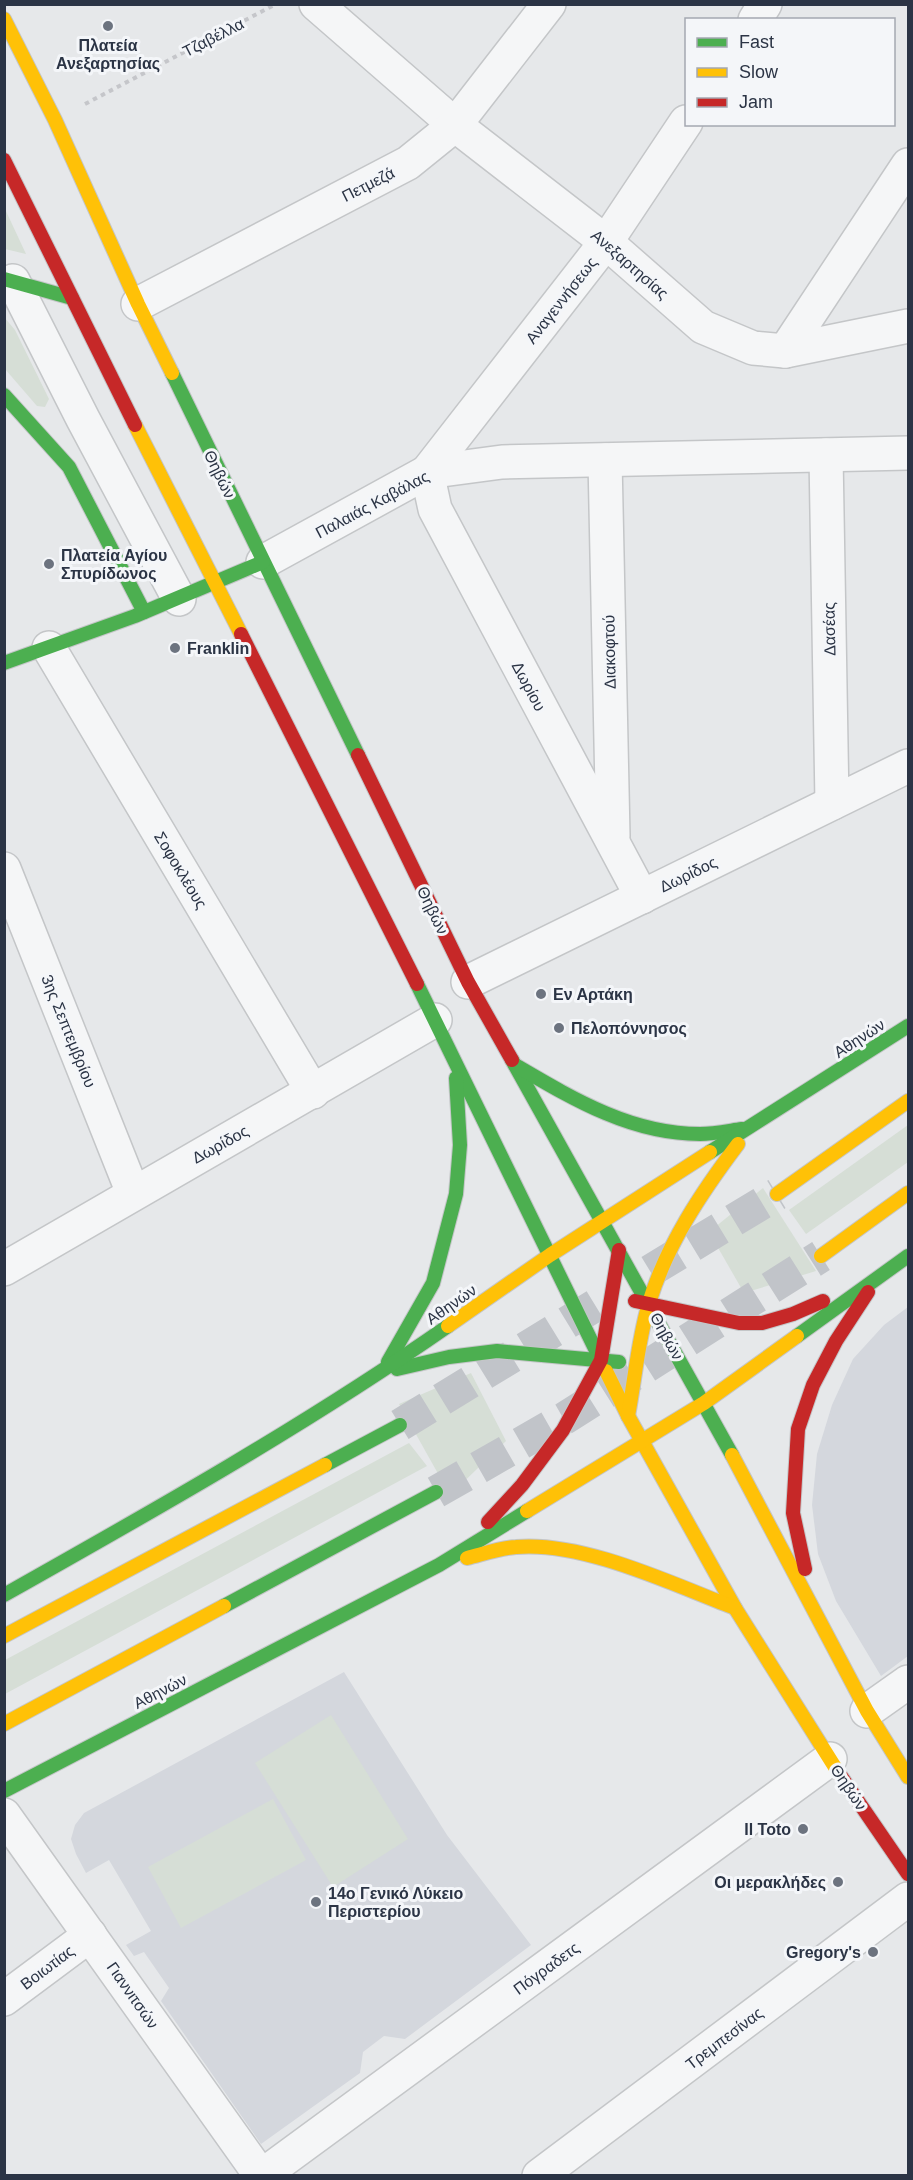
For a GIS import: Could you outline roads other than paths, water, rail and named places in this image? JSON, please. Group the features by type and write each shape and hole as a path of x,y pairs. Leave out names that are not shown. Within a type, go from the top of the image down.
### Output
{"main road":[{"name":"Θηβών","path":"4,19 55,120 138,303 468,982 704,1403 867,1711 909,1777"},
{"name":"Θηβών","path":"4,160 214,584 265,680 435,1020 628,1416 735,1608 830,1759 909,1874"},
{"path":"9,280 72,298"},
{"path":"4,395 69,467 144,612"},
{"name":"Παλαιάς Καβάλας","path":"4,663 179,599 263,562"},
{"name":"Αθηνών","path":"4,1595 205,1481 382,1372 550,1255 909,1026"},
{"path":"382,1372 433,1283 456,1194 460,1146 455,1061"},
{"path":"514,1064 575,1101 637,1126 652,1130 697,1134 750,1128"},
{"path":"777,1194 909,1101"},
{"path":"628,1416 642,1366 649,1304 668,1252 689,1213 719,1168 750,1128"},
{"path":"821,1256 909,1193"},
{"path":"439,1565 480,1531 522,1485 563,1431 601,1360 606,1295 619,1250"},
{"name":"Αθηνών","path":"4,1791 439,1565 704,1403 909,1256"},
{"path":"606,1295 739,1323 762,1323 793,1314 876,1279"},
{"path":"814,1612 792,1513 798,1429 813,1385 836,1341 876,1279"},
{"path":"564,1282 582,1288"},
{"path":"382,1372 497,1351 642,1366"},
{"path":"666,1368 686,1371"},
{"path":"4,1636 400,1425"},
{"path":"4,1724 436,1492"},
{"path":"439,1565 516,1547 568,1549 617,1564 735,1608"}],"street":[{"name":"Ανεξαρτησίας","path":"316,4 455,125 606,242 703,327 753,348 785,351 909,326"},
{"name":"Πετμεζά","path":"138,303 408,164 455,125 549,4"},
{"path":"756,18 765,4"},
{"name":"Αναγεννήσεως","path":"427,472 606,242 685,125"},
{"path":"785,351 909,165"},
{"path":"9,280 179,599"},
{"name":"Παλαιάς Καβάλας","path":"263,562 427,472 502,462 909,453"},
{"name":"Δασέας","path":"826,455 832,803"},
{"name":"Διακοφτού","path":"605,460 613,844"},
{"name":"Δωρίου","path":"427,472 435,509 642,897"},
{"name":"Σοφοκλέους","path":"50,648 314,1092"},
{"name":"Δωρίδος","path":"468,982 909,765"},
{"name":"3ης Σεπτεμβρίου","path":"4,869 133,1194"},
{"name":"Δωρίδος","path":"4,1269 314,1092 435,1020"},
{"path":"867,1711 909,1682"},
{"name":"Πόγραδετς","path":"261,2175 830,1759"},
{"name":"Γιαννιτσών","path":"4,1815 261,2175"},
{"name":"Τρεμπεσίνας","path":"539,2175 909,1899"},
{"name":"Βοιωτίας","path":"4,1999 90,1935"}],"tunnel":[{"path":"650,1271 777,1194"},
{"path":"436,1492 565,1418 821,1256"},
{"path":"400,1425 604,1300"}],"place":[{"name":"Πλατεία Ανεξαρτησίας","path":"108,26"},
{"name":"Πλατεία Αγίου Σπυρίδωνος","path":"49,564"},
{"name":"Franklin","path":"175,648"},
{"name":"Εν Αρτάκη","path":"541,994"},
{"name":"Πελοπόννησος","path":"559,1028"},
{"name":"Il Toto","path":"803,1829"},
{"name":"Οι μερακλήδες","path":"838,1882"},
{"name":"14ο Γενικό Λύκειο Περιστερίου","path":"316,1902"},
{"name":"Gregory's","path":"873,1952"}]}
